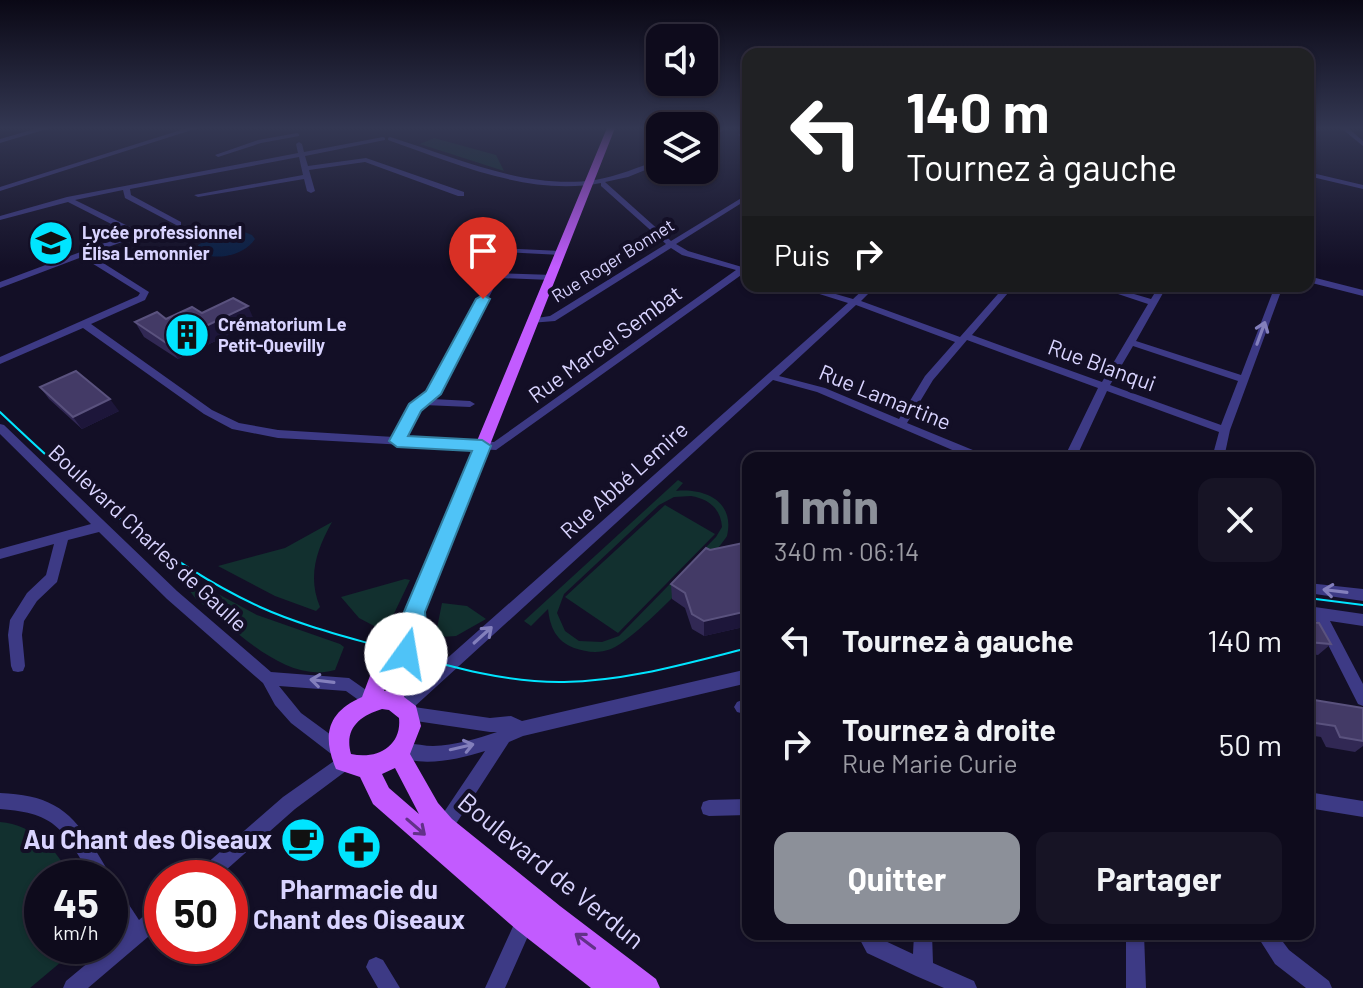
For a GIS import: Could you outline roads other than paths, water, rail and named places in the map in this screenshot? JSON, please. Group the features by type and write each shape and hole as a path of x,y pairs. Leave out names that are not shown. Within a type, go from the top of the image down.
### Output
{"main road":[{"path":"402,706 371,702 356,709 344,721 337,735 349,760 383,764 399,752 411,732 402,706 415,612 561,253 599,174"},
{"path":"371,702 388,649 406,619 415,612"},
{"name":"Boulevard de Verdun","path":"399,752 430,811 444,827 612,988"},
{"name":"Boulevard de Verdun","path":"349,760 381,796 530,911 647,988"}],"street":[{"path":"0,189 48,174"},
{"path":"0,218 67,199 190,174"},
{"path":"198,195 301,174"},
{"path":"306,174 311,191"},
{"path":"405,174 461,194"},
{"path":"499,174 513,179 597,183 624,174"},
{"path":"1314,175 1363,187"},
{"path":"597,183 685,253 742,268"},
{"path":"126,187 128,196 178,224"},
{"path":"241,187 248,202"},
{"path":"0,285 69,258 85,255 125,239 131,233 67,199"},
{"name":"Rue Roger Bonnet","path":"533,321 552,319 742,200"},
{"path":"501,250 561,253"},
{"path":"0,361 142,298 145,292 85,255"},
{"name":"Rue Marcel Sembat","path":"482,446 499,445 742,272"},
{"path":"393,441 414,408 433,394 496,275 551,277"},
{"path":"1314,281 1363,293"},
{"name":"Rue Blanqui","path":"819,292 1225,430"},
{"name":"Rue Abbé Lemire","path":"402,706 866,292"},
{"path":"901,424 929,378 1005,292"},
{"path":"1117,292 1153,303"},
{"path":"1073,452 1104,387 1159,292"},
{"path":"1220,452 1277,292"},
{"path":"84,324 224,422 278,434 482,446"},
{"path":"1132,343 1244,379"},
{"name":"Rue Lamartine","path":"772,377 821,390 967,452"},
{"path":"422,402 470,404"},
{"name":"Boulevard Charles de Gaulle","path":"0,428 99,527 268,678 275,696 303,726 349,760"},
{"path":"0,554 99,527"},
{"path":"18,666 17,620 32,597 52,578 62,537"},
{"path":"1314,589 1363,595"},
{"path":"1314,612 1363,620"},
{"path":"1314,614 1363,699"},
{"path":"399,752 420,756 503,738 521,729 742,677"},
{"path":"268,678 349,685 371,702"},
{"path":"402,706 490,725 511,723 521,729"},
{"path":"444,827 503,738"},
{"path":"224,860 289,803 349,760"},
{"path":"0,801 28,801 50,809 67,821 91,860"},
{"path":"1314,801 1363,809"},
{"path":"709,808 742,807"},
{"path":"495,988 530,911"},
{"path":"128,920 137,935"},
{"path":"73,988 144,929"},
{"path":"870,940 874,946 967,988"},
{"path":"923,940 923,969"},
{"path":"1135,940 1136,988"},
{"path":"1269,940 1282,957 1322,988"},
{"path":"376,967 390,988"}],"water":[{"path":"242,231 255,239 244,250 220,257 197,251 198,245 215,235"}],"tram line":[{"path":"0,412 91,495 188,568 260,607 309,626 455,667 498,677 542,682 588,681 634,675 742,650"},
{"path":"1314,599 1363,605"}],"place":[{"name":"Lycée professionnel Élisa Lemonnier","path":"51,243"},
{"name":"Crématorium Le Petit-Quevilly","path":"187,335"},
{"name":"Au Chant des Oiseaux","path":"303,840"},
{"name":"Pharmacie du Chant des Oiseaux","path":"359,847"}]}
